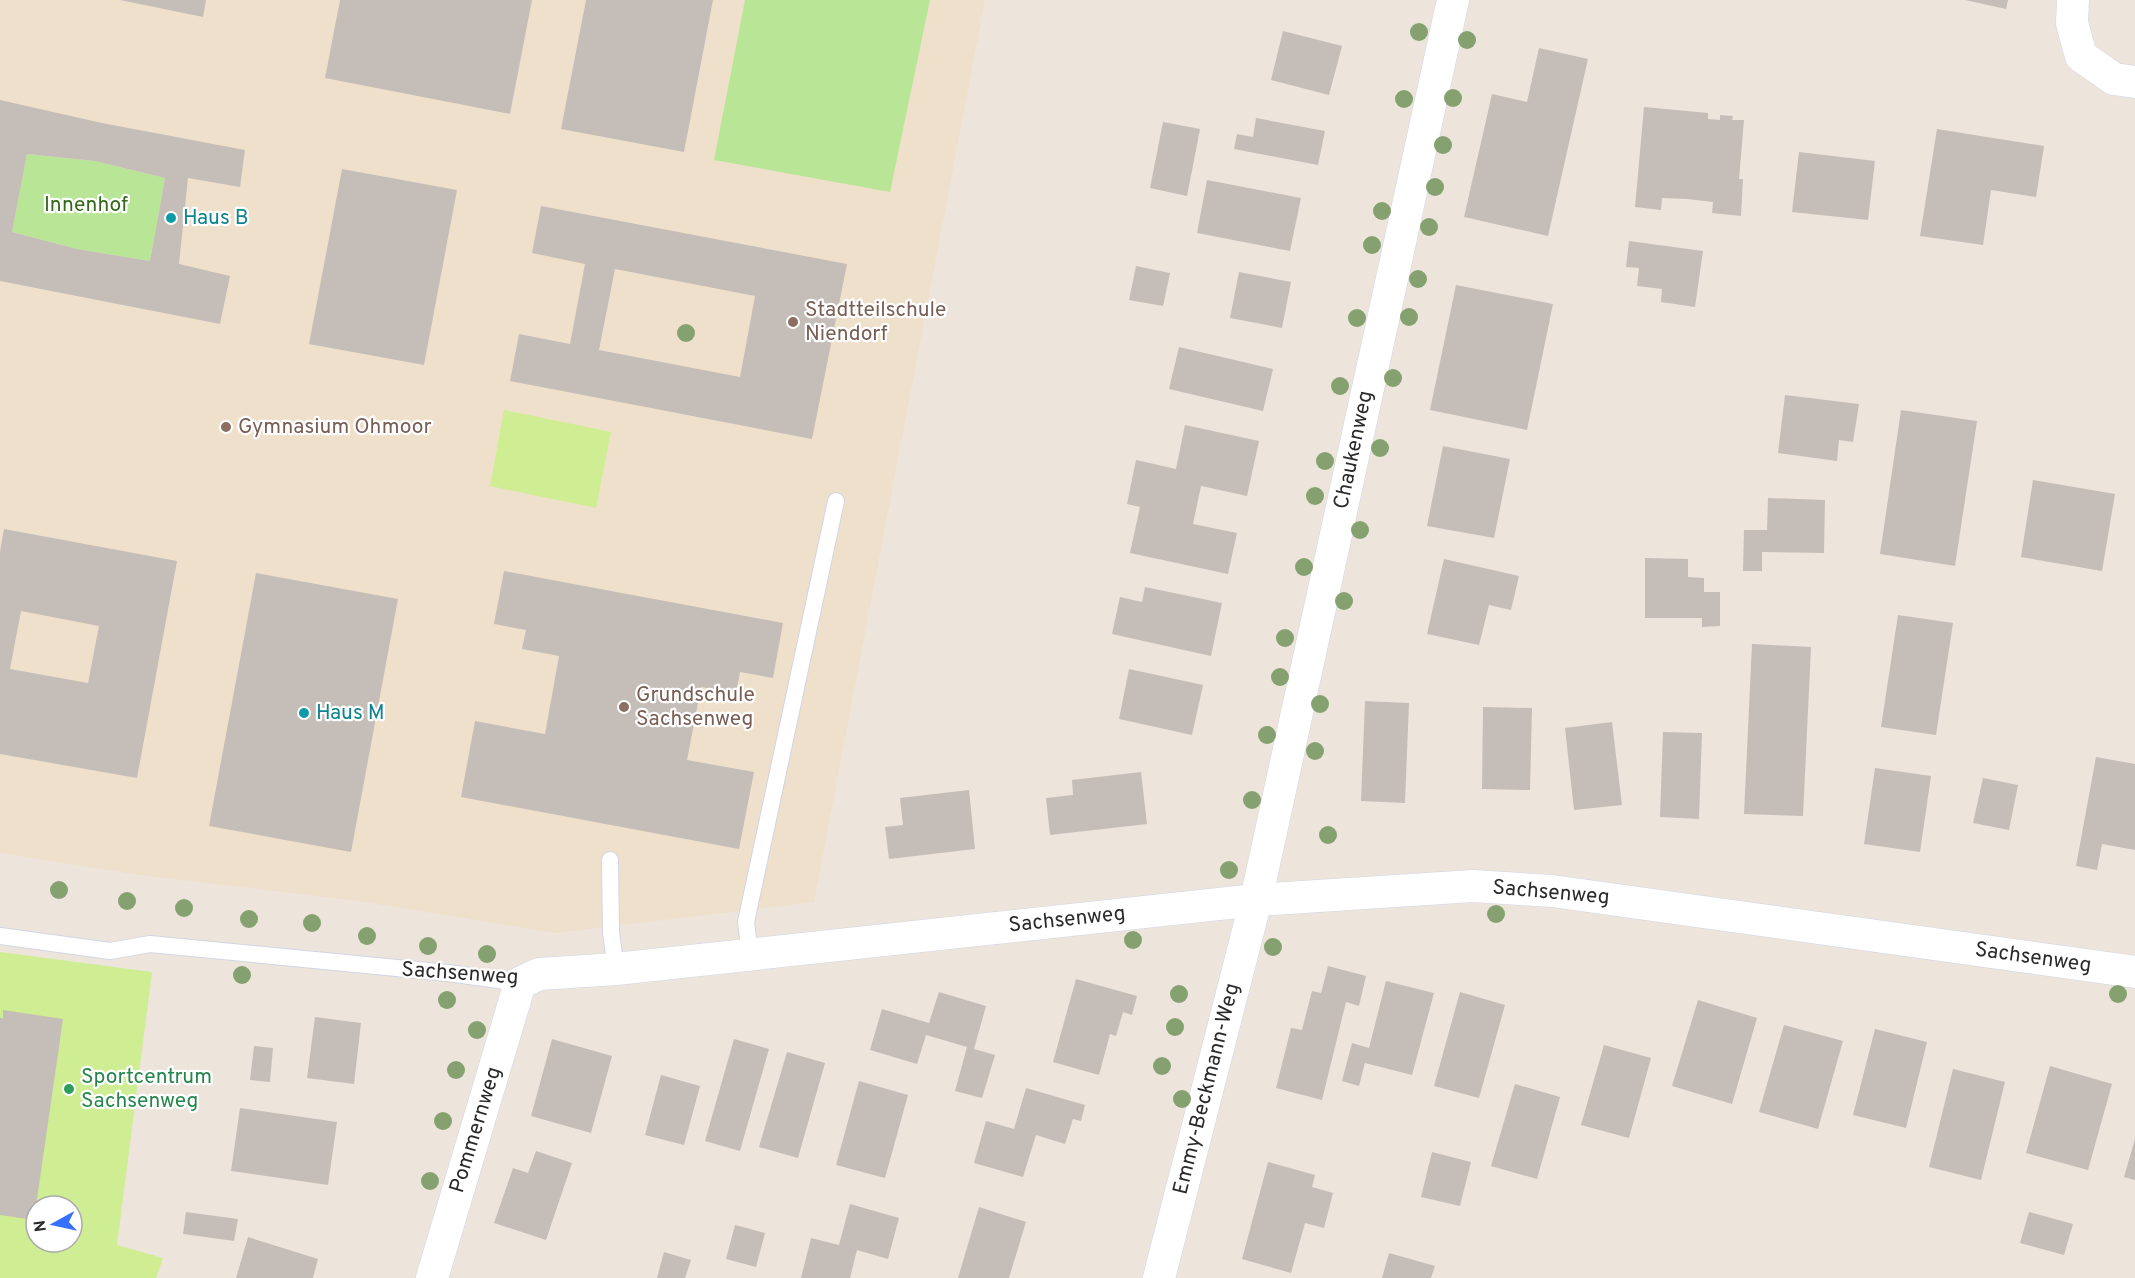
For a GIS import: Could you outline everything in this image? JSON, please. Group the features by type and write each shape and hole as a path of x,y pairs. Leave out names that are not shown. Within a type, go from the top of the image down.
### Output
{"street":[{"name":"Chaukenweg","path":"1256,900 1453,0"},
{"path":"2073,0 2072,23 2081,56 2114,78 2135,82"},
{"name":"Sachsenweg","path":"520,982 539,974 616,969 1256,900 1473,886 1552,891 2135,972"},
{"name":"Emmy-Beckmann-Weg","path":"1159,1278 1256,900"},
{"name":"Pommernweg","path":"432,1278 520,982"}],"lane":[{"path":"750,954 746,922 836,501"},
{"path":"610,860 611,933 616,969"},
{"name":"Sachsenweg","path":"0,936 110,951 150,944 520,982"}],"shaded area":[{"path":"0,0 985,0 814,902 555,933 358,901 140,875 0,853"}],"green space":[{"path":"745,0 930,0 890,192 714,160"},
{"name":"Innenhof","path":"27,154 95,161 165,178 150,261 77,249 12,232"},
{"path":"504,410 611,432 596,508 490,486"},
{"name":"Sportcentrum Sachsenweg","path":"0,952 152,972 117,1245 163,1258 156,1278 0,1278"}],"building":[{"path":"120,0 206,0 203,17"},
{"path":"340,0 532,0 510,114 325,78"},
{"path":"586,0 713,0 684,152 561,129"},
{"path":"1965,0 2008,0 2006,9"},
{"path":"1283,31 1342,46 1329,95 1271,80"},
{"path":"1539,48 1588,59 1548,236 1464,217 1492,94 1527,102"},
{"name":"Haus B","path":"0,100 102,123 245,150 240,187 188,178 179,264 230,276 220,324 0,281","holes":["27,154 95,161 165,178 150,261 77,249 12,232"]},
{"path":"1644,107 1708,113 1708,119 1720,120 1720,115 1733,116 1732,120 1744,120 1739,179 1743,179 1741,216 1712,213 1713,202 1687,199 1662,198 1661,210 1635,207"},
{"path":"1256,118 1325,131 1318,165 1234,149 1237,134 1253,137"},
{"path":"1163,122 1200,129 1187,196 1150,188"},
{"path":"1937,129 2044,146 2036,197 1991,190 1983,245 1920,236"},
{"path":"1799,152 1875,161 1868,220 1792,212"},
{"path":"342,169 457,190 424,365 309,344"},
{"path":"1207,180 1301,198 1290,251 1197,233"},
{"name":"Stadtteilschule Niendorf","path":"541,206 847,264 812,439 510,381 519,334 570,344 585,264 532,253","holes":["615,269 755,296 740,377 599,350"]},
{"path":"1629,241 1703,251 1695,307 1661,302 1662,289 1637,286 1639,268 1626,267"},
{"path":"1136,266 1170,273 1163,306 1129,300"},
{"path":"1239,272 1291,282 1282,328 1230,318"},
{"path":"1456,285 1553,304 1527,430 1430,410"},
{"path":"1179,347 1273,369 1263,411 1169,389"},
{"path":"1785,395 1859,404 1853,442 1839,440 1837,461 1778,453"},
{"path":"1901,410 1977,421 1955,566 1880,554"},
{"path":"1185,425 1259,441 1247,496 1201,486 1193,524 1237,533 1228,574 1130,553 1140,507 1127,504 1136,460 1176,469"},
{"path":"1443,446 1510,459 1494,538 1427,526"},
{"path":"2033,480 2115,494 2102,571 2021,557"},
{"path":"1768,498 1825,500 1824,553 1762,552 1762,571 1743,571 1744,530 1767,530"},
{"path":"4,529 177,561 137,778 0,754 0,552","holes":["21,611 99,626 88,683 10,669"]},
{"path":"1645,558 1688,559 1688,577 1704,578 1704,592 1720,592 1720,626 1702,627 1702,618 1645,618"},
{"path":"1444,559 1519,576 1511,610 1489,605 1479,645 1427,634"},
{"name":"Grundschule Sachsenweg","path":"504,571 783,623 773,678 740,672 736,693 701,687 687,760 754,772 739,849 461,797 475,721 545,734 559,656 522,649 526,630 494,624"},
{"name":"Haus M","path":"256,573 398,599 351,852 209,826"},
{"path":"1145,587 1222,603 1211,656 1112,634 1120,597 1142,602"},
{"path":"1898,615 1953,623 1936,735 1881,727"},
{"path":"1752,644 1811,647 1803,816 1744,814"},
{"path":"1129,669 1203,685 1192,735 1119,719"},
{"path":"1365,701 1409,703 1405,803 1361,801"},
{"path":"1483,707 1532,708 1530,790 1482,789"},
{"path":"1612,722 1622,805 1574,810 1565,728"},
{"path":"1663,732 1702,733 1699,819 1660,817"},
{"path":"2096,757 2135,764 2135,850 2102,844 2097,870 2076,866"},
{"path":"1875,768 1931,776 1920,852 1864,844"},
{"path":"1141,772 1147,824 1050,835 1046,798 1073,795 1072,780"},
{"path":"1983,778 2018,785 2009,830 1973,823"},
{"path":"969,790 975,849 889,859 885,827 903,825 900,798"},
{"path":"1328,966 1366,976 1359,1006 1346,1002 1322,1100 1276,1088 1291,1028 1302,1030 1312,991 1321,993"},
{"path":"1076,979 1137,996 1132,1015 1123,1012 1116,1036 1110,1034 1099,1075 1053,1062"},
{"path":"1386,981 1434,993 1412,1075 1365,1063 1359,1086 1342,1081 1352,1043 1369,1048"},
{"path":"939,992 986,1006 974,1049 995,1055 982,1098 955,1091 967,1047 926,1035 917,1064 870,1050 882,1009 929,1023"},
{"path":"1460,992 1505,1005 1479,1098 1434,1086"},
{"path":"1698,1000 1757,1018 1732,1104 1672,1086"},
{"path":"3,1010 63,1019 38,1194 24,1194 24,1219 0,1215 0,1018 3,1018"},
{"path":"315,1017 361,1023 354,1084 307,1078"},
{"path":"1784,1025 1843,1041 1818,1129 1759,1112"},
{"path":"1875,1029 1927,1042 1906,1128 1853,1115"},
{"path":"552,1039 612,1056 591,1133 531,1116"},
{"path":"734,1039 769,1049 740,1151 705,1141"},
{"path":"1604,1045 1651,1058 1629,1138 1581,1125"},
{"path":"254,1046 273,1048 270,1082 250,1080"},
{"path":"787,1052 825,1063 798,1158 759,1147"},
{"path":"2050,1066 2112,1084 2088,1170 2026,1153"},
{"path":"1953,1069 2005,1082 1981,1180 1929,1167"},
{"path":"661,1075 700,1086 684,1145 645,1135"},
{"path":"859,1081 908,1095 885,1178 836,1165"},
{"path":"1515,1084 1560,1097 1537,1179 1491,1166"},
{"path":"1026,1088 1085,1105 1081,1121 1073,1119 1065,1144 1036,1135 1023,1177 974,1163 986,1121 1014,1129"},
{"path":"240,1108 337,1122 328,1185 231,1171"},
{"path":"2135,1139 2135,1180 2124,1177"},
{"path":"536,1151 572,1163 546,1240 494,1223 513,1168 528,1173"},
{"path":"1432,1152 1471,1162 1460,1206 1421,1197"},
{"path":"1268,1162 1315,1175 1312,1187 1333,1193 1324,1228 1305,1223 1291,1273 1242,1259"},
{"path":"850,1204 899,1218 888,1259 857,1250 850,1278 801,1278 811,1238 839,1245"},
{"path":"979,1207 1026,1222 1009,1278 958,1278"},
{"path":"186,1212 238,1219 234,1241 183,1234"},
{"path":"2029,1212 2073,1224 2064,1255 2020,1243"},
{"path":"735,1225 765,1233 756,1267 726,1259"},
{"path":"248,1237 318,1259 313,1278 236,1278"},
{"path":"664,1252 691,1260 685,1278 657,1278"},
{"path":"1389,1253 1435,1266 1431,1278 1382,1278"}],"place":[{"name":"Haus B","path":"171,218"},
{"name":"Stadtteilschule Niendorf","path":"793,322"},
{"name":"Gymnasium Ohmoor","path":"226,427"},
{"name":"Grundschule Sachsenweg","path":"624,707"},
{"name":"Haus M","path":"304,713"},
{"name":"Sportcentrum Sachsenweg","path":"69,1089"}]}
